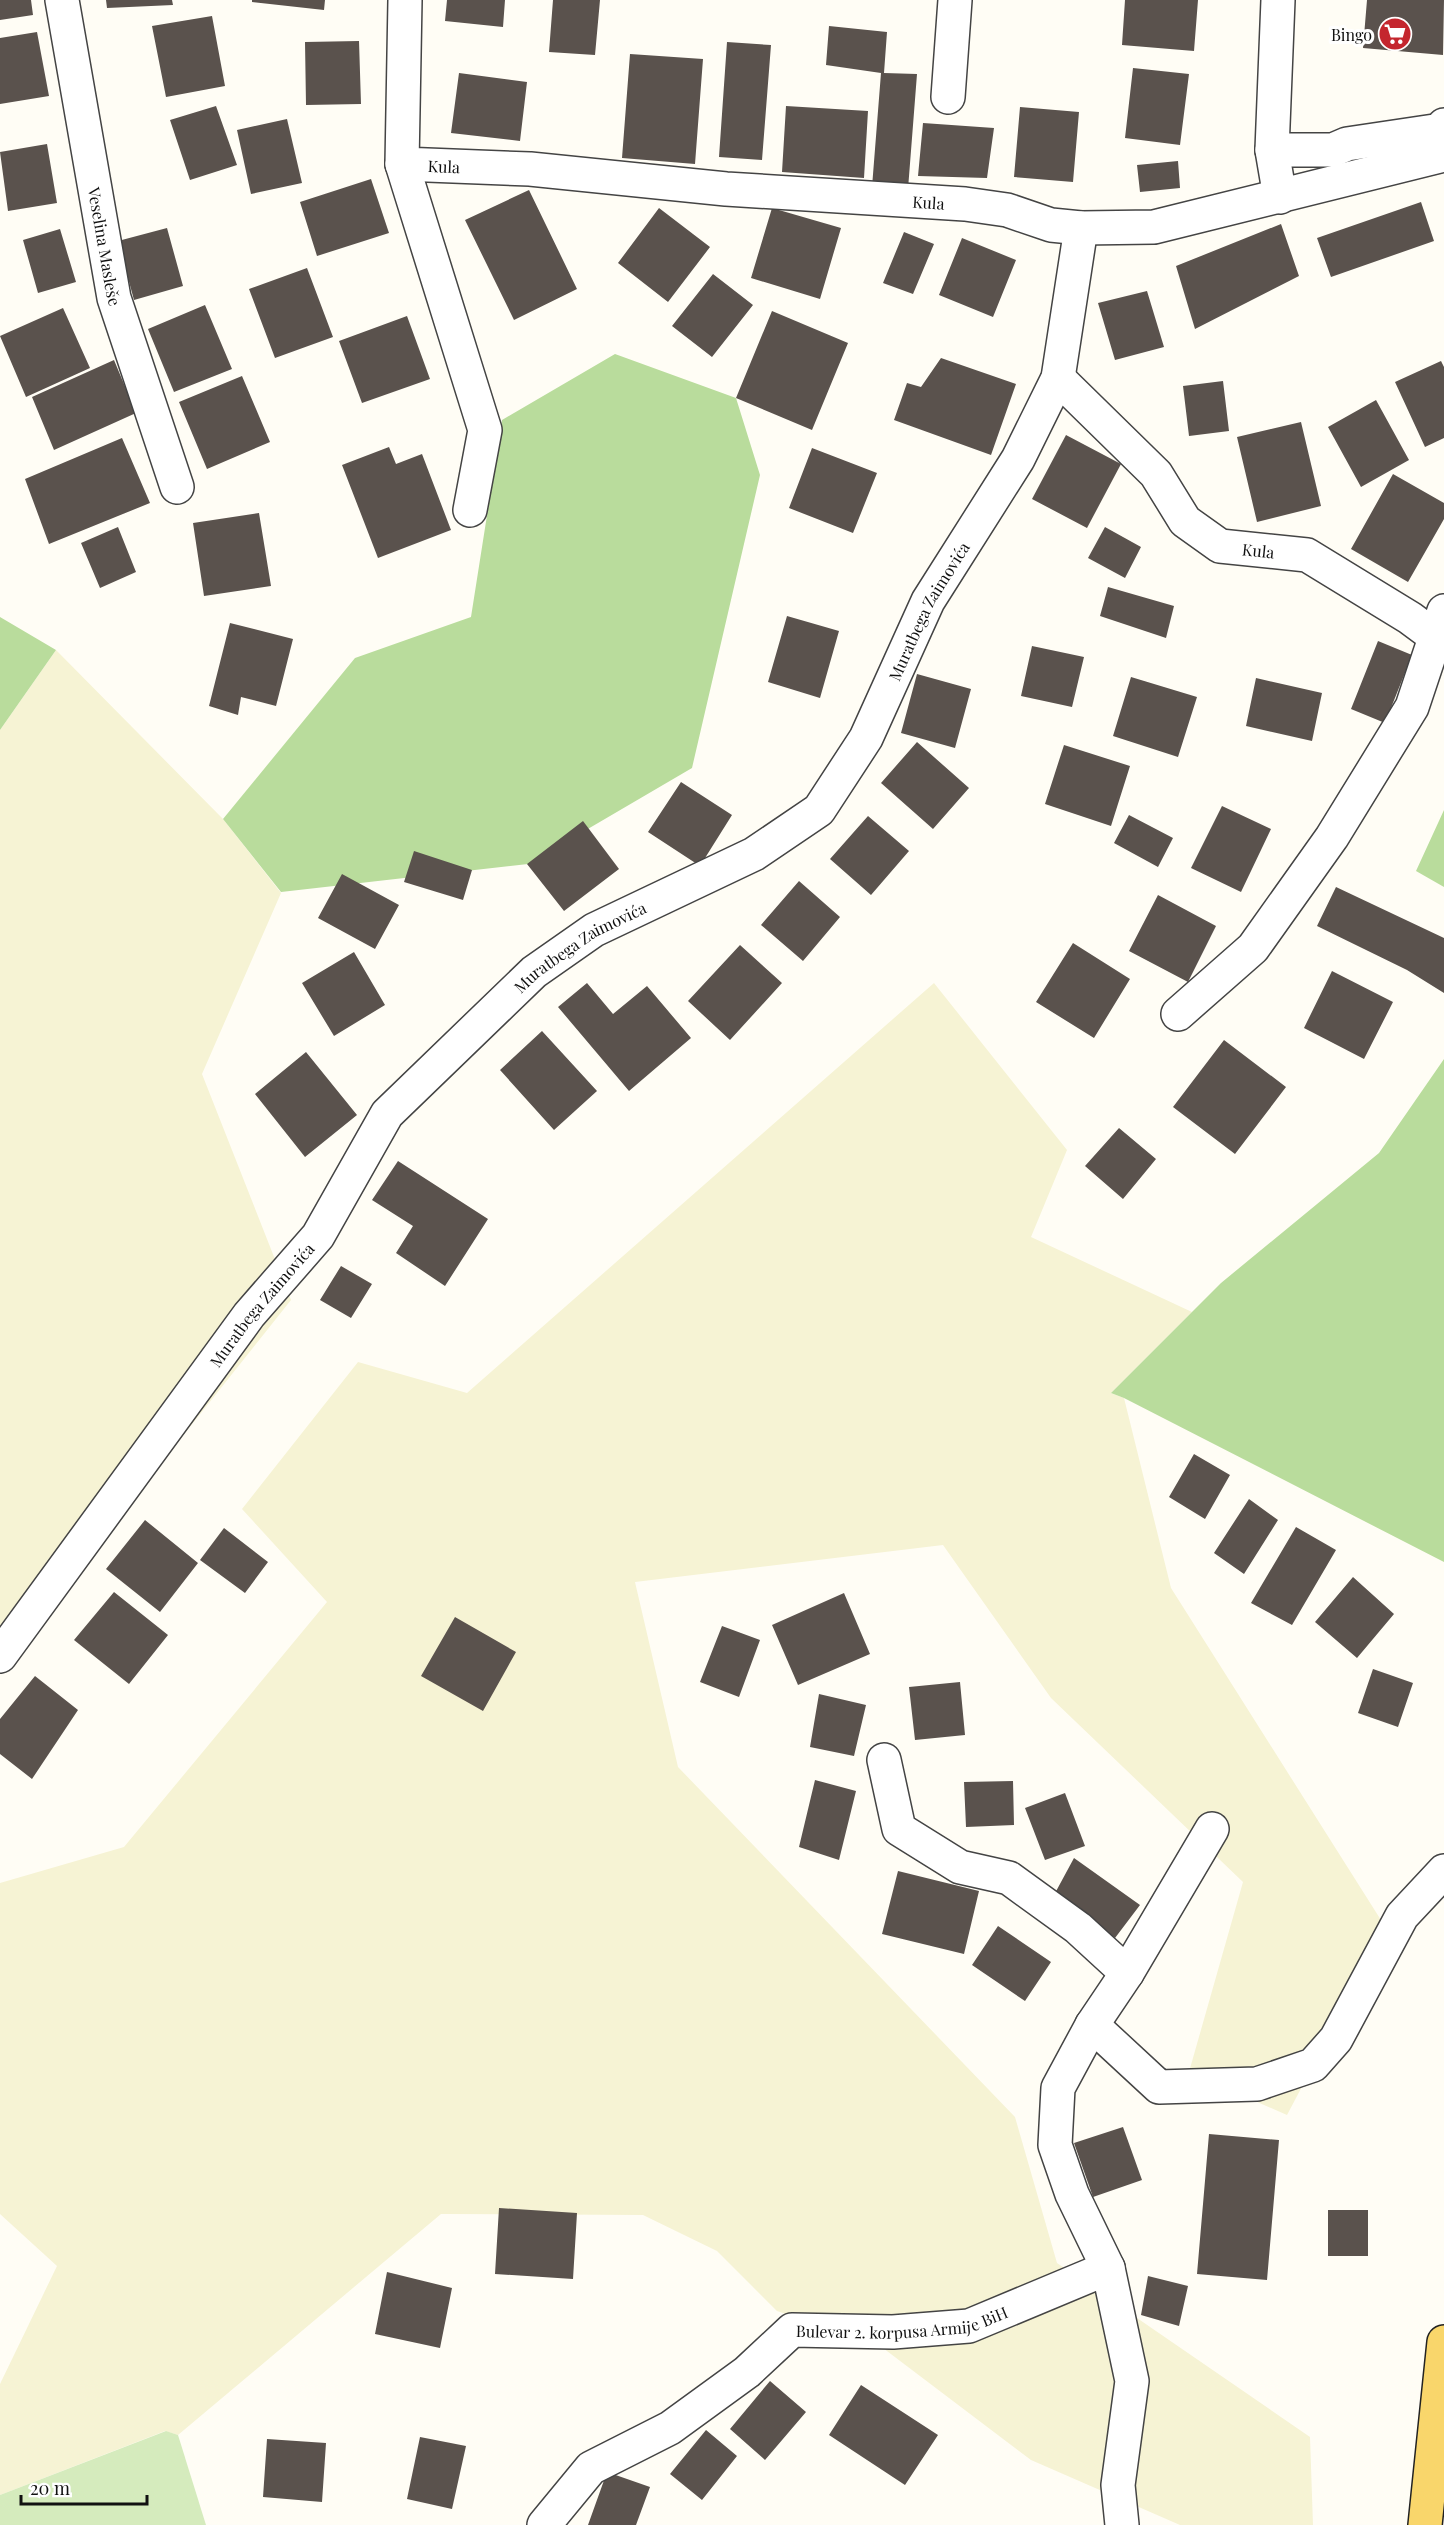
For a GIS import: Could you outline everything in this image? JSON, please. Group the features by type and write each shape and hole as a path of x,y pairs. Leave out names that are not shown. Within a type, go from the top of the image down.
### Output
{"main road":[{"path":"1425,2525 1444,2342"}],"street":[{"name":"Veselina Masleše","path":"62,0 114,298 177,487"},
{"name":"Kula","path":"405,0 402,164 485,430 470,510"},
{"path":"948,97 955,0"},
{"path":"1278,0 1272,150 1280,196"},
{"path":"1272,150 1334,150 1347,144 1441,130 1444,125"},
{"name":"Kula","path":"402,164 530,169 726,189 965,204 1007,210 1051,225 1081,228 1154,227 1444,155"},
{"name":"Muratbega Zaimovića","path":"0,1656 249,1315 318,1236 387,1114 534,972 594,930 754,854 819,810 866,738 928,601 1018,459 1058,378 1081,228"},
{"name":"Kula","path":"1058,378 1156,474 1185,521 1220,546 1307,555 1410,618 1440,625 1412,707 1332,837 1253,948 1178,1014"},
{"path":"884,1760 899,1829 960,1867 1009,1878 1078,1928 1127,1972"},
{"path":"1122,2525 1118,2485 1132,2381 1108,2268 1072,2194 1055,2145 1058,2088 1092,2025 1127,1972 1212,1829"},
{"path":"1092,2025 1159,2086 1257,2084 1313,2065 1336,2039 1402,1916 1444,1871"},
{"name":"Bulevar 2. korpusa Armije BiH","path":"544,2525 591,2468 670,2428 747,2372 792,2330 893,2332 969,2326 1108,2268"}],"shaded area":[{"path":"56,650 223,819 281,893 202,1074 291,1300 0,1665 0,730"},
{"path":"934,983 1067,1150 1031,1237 1192,1312 1111,1393 1124,1398 1171,1588 1386,1928 1287,2115 1189,2072 1243,1882 1051,1698 943,1545 635,1582 678,1767 1015,2117 1057,2263 1310,2437 1313,2525 1180,2525 1031,2460 879,2345 777,2311 717,2251 643,2215 441,2214 178,2435 165,2431 0,2495 0,2384 57,2266 0,2214 0,1883 124,1847 327,1602 242,1509 358,1362 467,1393"}],"green space":[{"path":"615,354 736,398 760,475 692,768 528,864 281,892 223,819 355,658 471,617 502,420"},
{"path":"0,617 56,650 0,730"},
{"path":"1444,810 1444,887 1416,871"},
{"path":"1444,1059 1444,1562 1111,1393 1221,1283 1379,1153"},
{"path":"166,2431 178,2435 206,2525 0,2525 0,2495"}],"building":[{"path":"0,0 31,0 33,15 0,20"},
{"path":"106,0 172,0 173,5 107,8"},
{"path":"252,0 325,0 324,10 252,2"},
{"path":"447,0 505,0 503,27 445,21"},
{"path":"553,0 600,0 595,55 549,52"},
{"path":"1125,0 1198,0 1194,51 1122,45"},
{"path":"1367,0 1444,0 1443,55 1363,48"},
{"path":"212,16 225,86 166,97 152,26"},
{"path":"829,26 887,32 884,73 917,74 908,189 872,187 881,73 826,65"},
{"path":"37,32 49,96 0,104 0,38"},
{"path":"359,41 361,104 306,105 305,42"},
{"path":"727,42 771,45 762,160 719,157"},
{"path":"630,54 703,59 695,164 622,158"},
{"path":"1133,68 1189,74 1180,145 1125,138"},
{"path":"459,73 527,82 520,141 451,133"},
{"path":"216,106 237,165 190,180 170,120"},
{"path":"786,106 868,111 864,178 782,172"},
{"path":"1020,107 1079,112 1073,182 1014,177"},
{"path":"287,119 302,183 251,194 237,130"},
{"path":"923,123 994,128 987,178 918,176"},
{"path":"47,144 57,203 8,211 0,152"},
{"path":"1178,161 1180,188 1140,192 1137,165"},
{"path":"371,179 389,233 317,256 300,202"},
{"path":"529,190 577,289 514,320 465,220"},
{"path":"1421,202 1434,241 1331,277 1317,238"},
{"path":"659,208 710,247 668,302 618,263"},
{"path":"772,208 841,228 820,299 751,278"},
{"path":"1281,224 1299,276 1195,329 1176,266"},
{"path":"167,228 183,286 134,300 118,241"},
{"path":"60,229 76,282 38,293 23,240"},
{"path":"904,232 934,244 913,294 883,283"},
{"path":"962,238 1016,260 993,317 939,295"},
{"path":"307,268 333,337 275,358 249,289"},
{"path":"713,274 753,305 712,357 672,326"},
{"path":"1147,291 1164,347 1115,360 1098,303"},
{"path":"205,305 232,369 174,392 148,329"},
{"path":"63,308 90,368 26,397 0,336"},
{"path":"772,311 848,343 812,430 736,398"},
{"path":"407,316 430,379 362,403 339,341"},
{"path":"941,358 1016,384 991,455 894,420 907,383 921,387"},
{"path":"114,360 136,413 54,450 32,397"},
{"path":"1441,361 1444,367 1444,438 1425,447 1395,382"},
{"path":"242,376 270,442 207,469 179,402"},
{"path":"1223,381 1229,431 1189,436 1183,386"},
{"path":"1376,400 1409,460 1361,487 1328,427"},
{"path":"1301,422 1321,506 1257,522 1237,437"},
{"path":"1066,435 1121,464 1087,528 1032,499"},
{"path":"122,438 150,503 49,544 25,479"},
{"path":"389,447 396,464 422,454 451,530 378,558 342,465"},
{"path":"812,448 877,473 853,533 789,508"},
{"path":"1393,474 1444,503 1444,519 1408,582 1351,549"},
{"path":"259,513 271,586 204,596 193,523"},
{"path":"118,527 136,572 100,588 81,543"},
{"path":"1105,527 1141,547 1125,578 1088,558"},
{"path":"1108,587 1174,606 1166,638 1100,616"},
{"path":"787,616 839,631 820,698 768,682"},
{"path":"230,623 293,639 276,706 241,697 238,715 209,706"},
{"path":"1378,641 1412,655 1385,723 1351,709"},
{"path":"1032,646 1084,657 1072,707 1021,696"},
{"path":"917,674 971,689 955,748 901,733"},
{"path":"1131,677 1197,697 1178,757 1113,736"},
{"path":"1256,678 1322,693 1312,741 1246,726"},
{"path":"917,742 969,788 933,829 881,783"},
{"path":"1064,745 1130,766 1111,826 1045,804"},
{"path":"681,782 732,815 700,866 648,832"},
{"path":"1222,806 1271,829 1241,892 1191,868"},
{"path":"1129,815 1173,838 1158,867 1114,843"},
{"path":"868,816 909,851 871,895 830,859"},
{"path":"583,821 619,869 564,911 527,864"},
{"path":"414,851 472,870 463,900 404,882"},
{"path":"342,874 399,905 375,949 318,918"},
{"path":"799,881 840,917 803,961 761,925"},
{"path":"1336,887 1444,938 1444,993 1407,970 1317,926"},
{"path":"1158,895 1216,926 1188,982 1129,951"},
{"path":"1073,943 1130,979 1094,1038 1036,1002"},
{"path":"740,945 782,983 730,1040 688,1001"},
{"path":"354,952 385,1005 334,1036 302,983"},
{"path":"1332,971 1393,1002 1364,1059 1304,1028"},
{"path":"587,983 613,1014 647,986 691,1038 629,1091 558,1007"},
{"path":"542,1031 597,1091 554,1130 500,1070"},
{"path":"1224,1040 1286,1087 1235,1154 1173,1107"},
{"path":"306,1052 357,1115 305,1157 255,1094"},
{"path":"1119,1128 1156,1159 1123,1199 1085,1166"},
{"path":"398,1161 488,1219 445,1286 396,1253 413,1226 372,1200"},
{"path":"341,1266 372,1284 351,1318 320,1300"},
{"path":"1194,1454 1230,1475 1205,1519 1169,1497"},
{"path":"1249,1499 1278,1520 1244,1574 1214,1553"},
{"path":"145,1520 198,1563 160,1612 106,1569"},
{"path":"1296,1527 1336,1550 1292,1625 1251,1603"},
{"path":"224,1528 268,1562 245,1593 200,1560"},
{"path":"1353,1577 1394,1614 1357,1658 1315,1622"},
{"path":"114,1592 168,1635 129,1684 74,1640"},
{"path":"844,1593 870,1654 798,1685 772,1625"},
{"path":"455,1617 516,1652 483,1711 421,1676"},
{"path":"722,1626 760,1640 739,1697 700,1682"},
{"path":"1373,1669 1413,1683 1398,1727 1358,1713"},
{"path":"35,1676 78,1710 32,1779 0,1754 0,1719"},
{"path":"960,1682 965,1735 915,1740 909,1687"},
{"path":"819,1694 866,1705 854,1756 810,1747"},
{"path":"815,1780 856,1791 839,1860 799,1847"},
{"path":"1013,1781 1014,1825 966,1827 964,1782"},
{"path":"1065,1793 1085,1846 1045,1860 1025,1808"},
{"path":"1074,1858 1140,1905 1115,1938 1054,1895"},
{"path":"898,1871 979,1891 964,1954 882,1934"},
{"path":"998,1926 1051,1962 1025,2001 972,1965"},
{"path":"1123,2127 1142,2180 1093,2197 1074,2143"},
{"path":"1209,2134 1279,2140 1267,2280 1197,2274"},
{"path":"499,2208 577,2213 573,2279 495,2274"},
{"path":"1328,2210 1368,2210 1368,2256 1328,2256"},
{"path":"387,2272 452,2288 440,2348 375,2334"},
{"path":"1148,2276 1188,2286 1179,2326 1141,2315"},
{"path":"770,2381 806,2412 765,2460 730,2429"},
{"path":"861,2385 938,2435 905,2485 829,2435"},
{"path":"706,2430 737,2456 702,2500 670,2474"},
{"path":"420,2437 466,2446 452,2509 407,2499"},
{"path":"267,2439 326,2443 322,2502 263,2497"},
{"path":"607,2472 650,2487 636,2525 588,2525"}],"place":[{"name":"Bingo","path":"1395,34"}]}
